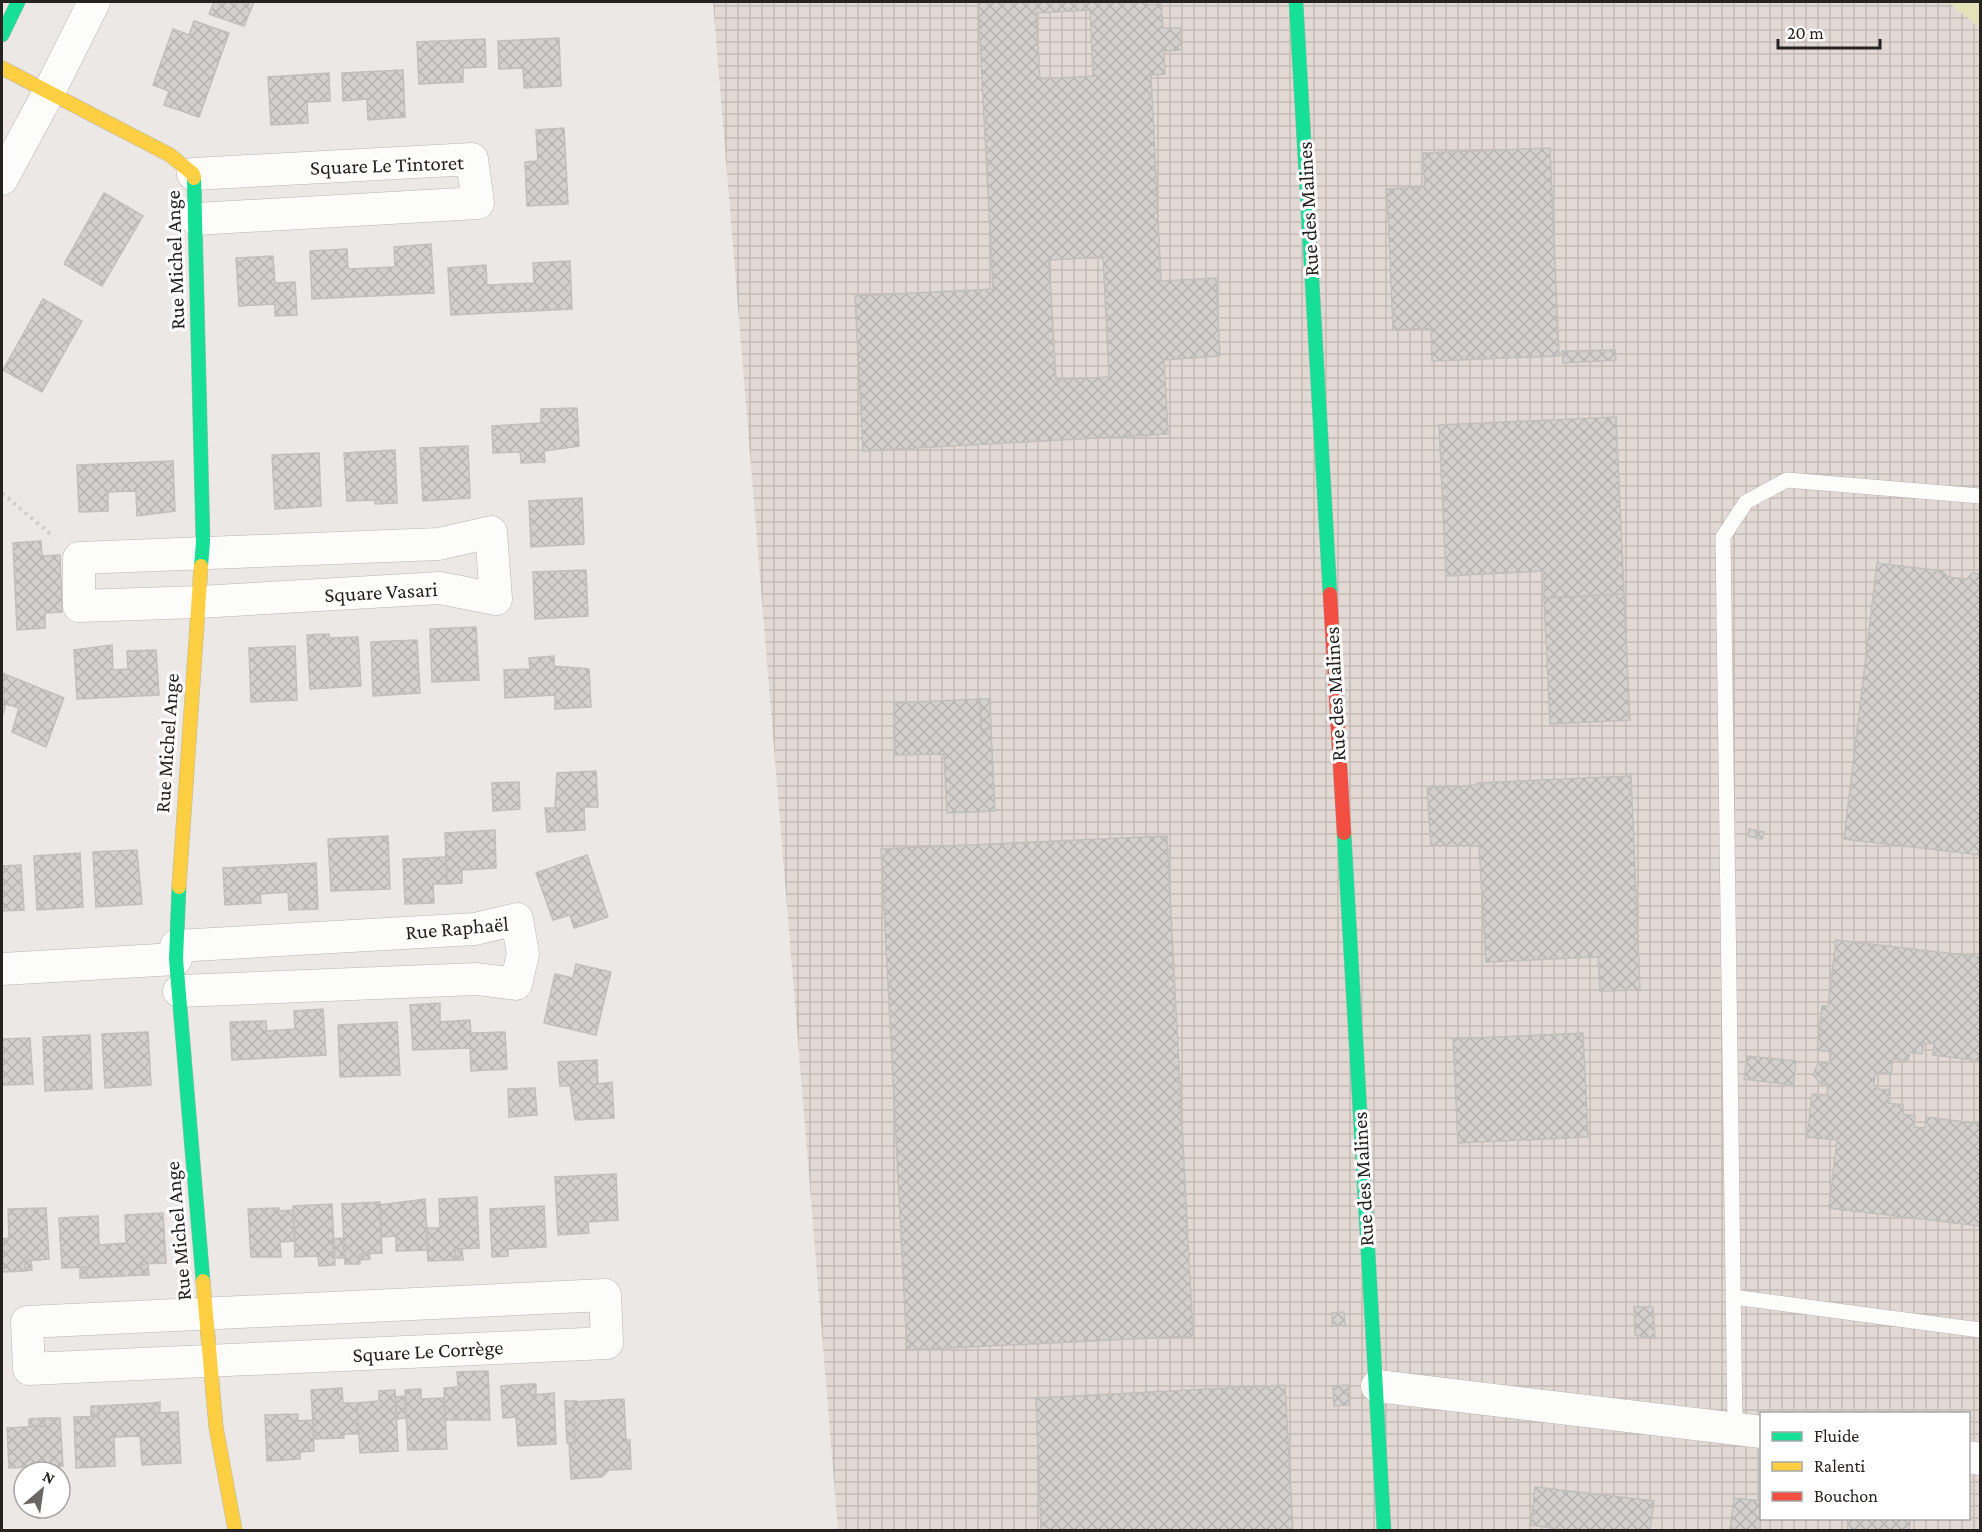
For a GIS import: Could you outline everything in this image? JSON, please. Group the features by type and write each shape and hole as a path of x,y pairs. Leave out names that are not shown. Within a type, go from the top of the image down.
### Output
{"street":[{"path":"2,35 18,2"},
{"path":"2,179 50,92 94,2"},
{"name":"Rue des Malines","path":"1296,2 1384,1530"},
{"name":"Rue Michel Ange","path":"2,68 170,155 192,174 196,219 203,552 182,822 176,953 216,1427 235,1530"},
{"name":"Square Le Tintoret","path":"192,174 472,159 478,204 196,219"},
{"name":"Square Vasari","path":"491,532 496,599 440,588 199,602 79,606 79,558 203,552 439,544 491,532"},
{"name":"Rue Raphaël","path":"2,969 475,929 517,919 523,954 516,984 477,979 179,991"},
{"name":"Square Le Corrège","path":"604,1295 607,1343 29,1369 27,1322 206,1314 604,1295"},
{"path":"1377,1386 1748,1431"}],"lane":[{"path":"1748,1431 1733,1297 1723,537 1746,502 1787,480 1980,496"},
{"path":"1733,1297 1980,1330"}],"path":[{"path":"2,493 79,558"}],"shaded area":[{"path":"713,2 1948,2 1980,28 1980,1530 838,1530"},
{"path":"1948,2 1980,2 1980,28"}],"building":[{"path":"214,2 254,2 244,26 209,14"},
{"path":"978,2 1147,2 1147,5 1161,4 1163,28 1181,28 1182,50 1164,51 1165,74 1151,75 1161,281 1216,278 1220,356 1164,360 1168,434 863,451 855,296 993,289","holes":["1090,10 1093,76 1040,79 1036,13","1103,257 1109,377 1056,380 1049,260"]},
{"path":"194,21 229,33 199,117 164,105 169,91 153,85 173,29 189,35"},
{"path":"559,38 561,86 524,88 523,68 499,69 498,41"},
{"path":"485,39 486,67 463,68 463,82 419,84 417,42"},
{"path":"403,70 405,117 368,120 367,99 343,101 342,73"},
{"path":"329,73 330,101 307,102 308,123 271,125 268,77"},
{"path":"564,128 568,204 527,206 525,162 538,161 536,130"},
{"path":"1550,148 1559,356 1432,361 1431,328 1393,330 1387,189 1425,187 1423,153"},
{"path":"104,193 143,216 102,286 64,264"},
{"path":"431,244 434,293 312,299 310,251 347,249 348,269 395,267 394,247"},
{"path":"273,256 275,283 295,282 297,315 275,316 275,304 239,306 236,258"},
{"path":"570,261 572,309 451,315 448,268 486,265 487,285 534,283 533,263"},
{"path":"43,299 82,321 42,392 3,370"},
{"path":"1615,350 1616,360 1563,363 1562,351"},
{"path":"577,408 579,446 544,451 545,462 521,463 520,452 493,453 492,426 541,423 541,409"},
{"path":"1616,417 1624,594 1544,598 1544,571 1446,576 1439,425"},
{"path":"468,446 470,498 423,501 420,448"},
{"path":"395,450 397,503 375,504 375,500 347,501 344,453"},
{"path":"319,453 321,506 275,509 272,455"},
{"path":"173,461 175,511 137,516 136,491 108,492 108,511 79,512 77,465"},
{"path":"582,498 584,544 531,547 529,501"},
{"path":"41,541 42,556 60,555 62,612 45,613 45,628 17,630 13,543"},
{"path":"1877,563 1942,571 1948,577 1967,579 1972,573 1980,574 1980,855 1844,839"},
{"path":"586,570 588,616 535,619 533,572"},
{"path":"1624,594 1630,720 1550,724 1544,598"},
{"path":"476,627 479,680 432,682 430,629"},
{"path":"329,634 330,638 358,637 361,686 310,689 307,635"},
{"path":"417,640 420,693 373,696 371,642"},
{"path":"112,645 113,670 128,669 127,651 156,650 159,695 77,699 74,650"},
{"path":"295,646 297,700 251,702 249,648"},
{"path":"554,656 554,666 589,669 591,707 555,709 555,695 505,698 504,670 530,669 529,658"},
{"path":"2,673 64,698 46,747 12,732 19,708 6,704 2,717"},
{"path":"980,699 990,699 991,729 981,729"},
{"path":"980,699 981,729 991,729 995,811 947,813 944,754 895,755 894,703"},
{"path":"596,771 598,807 584,807 585,830 547,832 545,808 555,808 557,773"},
{"path":"1631,776 1640,990 1600,991 1598,957 1486,962 1479,846 1431,846 1427,788 1477,785 1477,783"},
{"path":"519,782 520,809 493,811 492,783"},
{"path":"1749,829 1764,832 1762,839 1748,836"},
{"path":"495,830 496,868 462,870 462,883 447,884 445,833"},
{"path":"388,836 390,889 331,891 328,839"},
{"path":"1167,836 1193,1336 907,1350 881,849"},
{"path":"137,850 142,904 96,907 93,852"},
{"path":"80,853 83,907 37,910 34,856"},
{"path":"587,855 608,917 574,928 570,915 553,920 536,873"},
{"path":"446,857 447,884 433,884 434,903 405,904 403,859"},
{"path":"316,863 318,909 289,910 288,892 260,894 261,903 225,905 223,868"},
{"path":"21,865 24,910 2,911 2,866"},
{"path":"1836,940 1980,957 1980,1061 1933,1055 1934,1044 1924,1043 1922,1054 1910,1052 1908,1061 1893,1059 1891,1074 1879,1072 1875,1075 1874,1085 1877,1089 1889,1090 1888,1103 1903,1105 1903,1114 1915,1116 1914,1127 1925,1128 1926,1117 1980,1124 1980,1226 1829,1208 1837,1140 1807,1137 1812,1094 1827,1095 1828,1084 1821,1084 1813,1075 1818,1064 1830,1063 1831,1052 1817,1050 1822,1006 1828,1006"},
{"path":"576,964 611,972 596,1035 544,1023 555,974 573,978"},
{"path":"440,1003 440,1022 470,1020 471,1033 505,1032 507,1069 471,1071 470,1048 413,1050 410,1005"},
{"path":"323,1009 326,1055 232,1060 230,1022 266,1021 267,1031 295,1029 294,1011"},
{"path":"397,1022 400,1075 340,1077 338,1025"},
{"path":"148,1032 151,1085 105,1088 102,1034"},
{"path":"1583,1033 1588,1137 1458,1143 1453,1039"},
{"path":"90,1035 92,1089 45,1091 43,1037"},
{"path":"30,1038 33,1084 2,1085 2,1039"},
{"path":"1747,1056 1796,1061 1793,1085 1744,1079"},
{"path":"597,1060 598,1084 612,1082 614,1118 575,1120 570,1086 560,1086 558,1062"},
{"path":"535,1088 537,1115 509,1117 508,1089"},
{"path":"616,1174 618,1220 588,1222 589,1233 558,1235 555,1177"},
{"path":"477,1197 479,1248 455,1249 456,1260 428,1261 426,1228 440,1228 439,1199"},
{"path":"425,1199 428,1250 396,1251 396,1236 381,1237 380,1205"},
{"path":"380,1202 382,1253 360,1254 360,1264 345,1264 342,1204"},
{"path":"332,1204 335,1265 319,1266 318,1256 295,1257 293,1206"},
{"path":"544,1206 546,1247 508,1249 508,1256 492,1257 490,1209"},
{"path":"46,1208 49,1259 25,1261 25,1271 2,1272 2,1239 9,1238 8,1209"},
{"path":"279,1208 279,1211 293,1210 295,1241 280,1242 281,1257 251,1257 248,1209"},
{"path":"163,1213 166,1263 142,1264 142,1275 87,1278 86,1267 62,1268 59,1218 98,1216 99,1245 126,1243 125,1215"},
{"path":"343,1238 344,1258 334,1258 333,1239"},
{"path":"455,1249 462,1249 463,1260 456,1260"},
{"path":"369,1253 370,1259 360,1260 360,1254"},
{"path":"31,1260 32,1270 25,1271 25,1261"},
{"path":"142,1264 148,1264 149,1275 142,1275"},
{"path":"86,1267 87,1278 80,1278 80,1268"},
{"path":"1634,1307 1653,1307 1655,1338 1635,1335"},
{"path":"1344,1312 1345,1326 1332,1326 1332,1313"},
{"path":"488,1371 490,1420 445,1420 444,1388 458,1387 457,1372"},
{"path":"529,1384 536,1384 536,1395 530,1395"},
{"path":"529,1384 530,1395 554,1393 556,1444 518,1446 516,1417 503,1418 501,1386"},
{"path":"1285,1385 1293,1530 1041,1530 1036,1398"},
{"path":"1348,1385 1349,1405 1334,1406 1333,1386"},
{"path":"342,1388 343,1403 357,1403 359,1434 344,1434 344,1438 314,1439 311,1390"},
{"path":"421,1389 421,1399 444,1398 447,1449 408,1450 405,1390"},
{"path":"395,1390 398,1451 360,1453 357,1403 379,1401 379,1391"},
{"path":"406,1396 406,1418 397,1419 395,1397"},
{"path":"624,1399 626,1440 630,1440 631,1469 609,1470 602,1477 571,1479 569,1443 575,1443 574,1402"},
{"path":"565,1401 577,1401 574,1402 575,1443 567,1443"},
{"path":"160,1402 160,1413 154,1413 153,1403"},
{"path":"153,1403 154,1413 178,1412 181,1463 142,1465 140,1436 114,1437 115,1466 76,1468 74,1417 98,1416 98,1406"},
{"path":"91,1406 98,1406 98,1416 91,1416"},
{"path":"298,1414 298,1421 313,1420 314,1451 300,1452 300,1459 267,1461 265,1415"},
{"path":"44,1418 45,1426 29,1426 29,1419"},
{"path":"44,1418 60,1418 63,1460 12,1460 12,1468 9,1468 7,1428 45,1426"},
{"path":"1535,1487 1654,1501 1650,1530 1564,1530 1531,1525"},
{"path":"1734,1498 1760,1501 1760,1530 1730,1530"},
{"path":"1848,1520 1911,1520 1909,1530 1847,1530"}],"traffic: fast":[{"path":"2,35 18,2"},
{"path":"1296,2 1330,594"},
{"path":"194,178 203,542 201,566"},
{"path":"1344,833 1384,1530"},
{"path":"179,887 176,959 203,1281"}],"traffic: slow":[{"path":"2,68 170,155 193,174 194,178"},
{"path":"179,887 201,566"},
{"path":"203,1281 216,1427 235,1530"}],"traffic: jam":[{"path":"1330,594 1344,833"}]}
